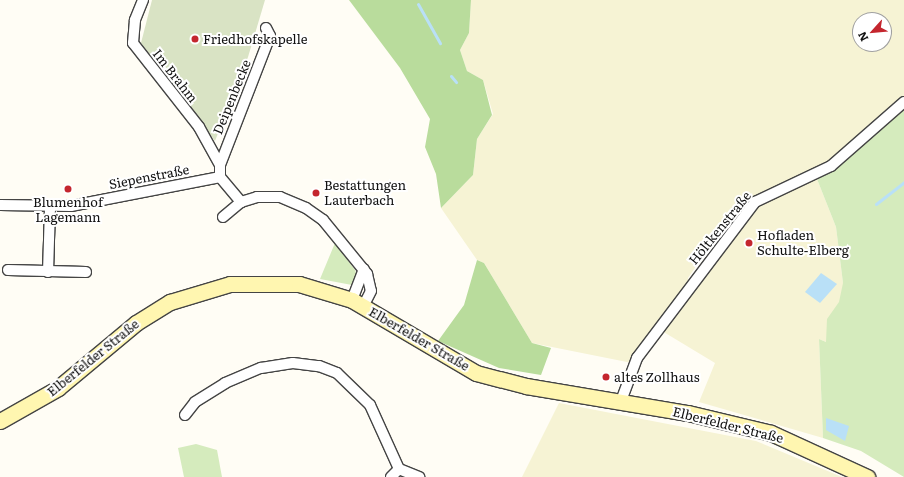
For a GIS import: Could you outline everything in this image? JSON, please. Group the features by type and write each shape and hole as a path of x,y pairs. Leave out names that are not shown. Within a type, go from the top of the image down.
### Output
{"main road":[{"name":"Elberfelder Straße","path":"0,421 40,400 136,323 183,296 230,284 260,282 305,286 357,304 446,358 476,373 526,386 621,401 771,434 867,477"}],"street":[{"name":"Im Brahm","path":"143,0 135,20 133,43 199,127 220,164"},
{"name":"Deipenbecke","path":"220,177 220,164 270,36 266,28"},
{"name":"Höltkenstraße","path":"621,401 638,358 755,202 832,166 904,102"},
{"path":"220,177 241,202"},
{"name":"Siepenstraße","path":"0,205 50,207 220,177"},
{"path":"223,217 241,202 257,197 280,197 306,208 330,228 364,269 371,291 357,304"},
{"path":"48,272 50,207"},
{"path":"8,270 86,272"},
{"path":"185,415 195,402 225,383 261,368 293,363 319,366 336,374 370,405 399,469 420,477"},
{"path":"391,477 399,469"}],"shaded area":[{"path":"471,0 904,0 904,98 829,162 764,191 735,220 726,222 688,278 688,286 632,363 532,343 484,263 477,260 441,208 473,175 477,139 493,114 483,80 467,71 460,50 469,33"},
{"path":"817,179 836,227 843,283 894,371 819,339 823,438 699,402 715,363 662,331 759,201"},
{"path":"559,403 756,441 842,477 522,477"}],"green space":[{"path":"152,0 265,0 248,57 215,141 141,43"},
{"path":"349,0 471,0 469,33 460,50 467,71 483,80 492,115 477,139 473,175 441,208 436,174 425,147 430,119 400,68"},
{"path":"904,106 904,477 861,451 823,438 819,339 826,342 827,319 839,302 843,283 836,227 817,179"},
{"path":"335,243 355,270 357,276 352,285 320,279"},
{"path":"477,260 484,263 532,343 551,348 541,375 499,368 438,341 464,305"},
{"path":"196,444 217,450 222,477 184,477 178,448"}],"water":[{"path":"821,273 837,284 820,303 805,292"},
{"path":"826,418 849,426 845,441 826,430"}],"waterway":[{"path":"418,4 440,43"},
{"path":"451,76 456,82"},
{"path":"876,204 904,182"}],"place":[{"name":"Friedhofskapelle","path":"195,39"},
{"name":"Blumenhof Lagemann","path":"68,189"},
{"name":"Bestattungen Lauterbach","path":"316,193"},
{"name":"Hofladen Schulte-Elberg","path":"749,243"},
{"name":"altes Zollhaus","path":"606,377"}]}
